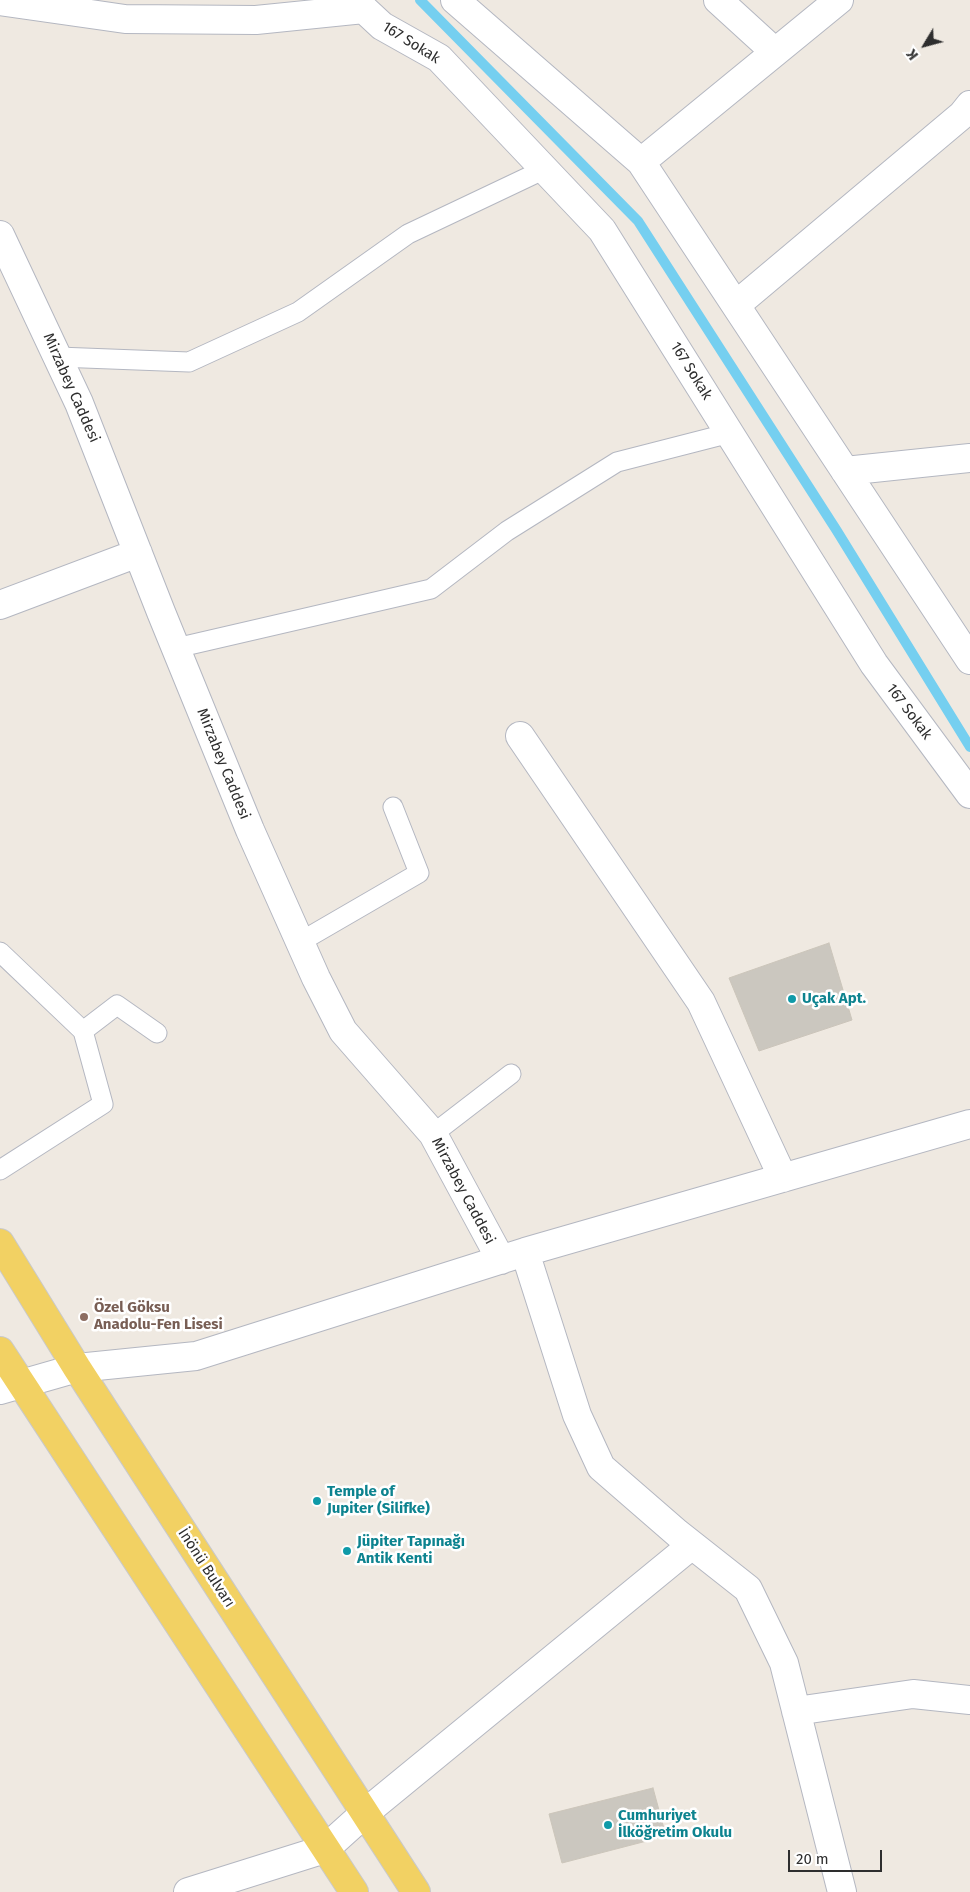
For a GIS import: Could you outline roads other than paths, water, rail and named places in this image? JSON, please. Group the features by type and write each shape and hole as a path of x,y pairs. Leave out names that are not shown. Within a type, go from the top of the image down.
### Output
{"main road":[{"name":"İnönü Bulvarı","path":"0,1243 77,1368 416,1892"},
{"path":"0,1351 10,1387 354,1892"}],"street":[{"path":"455,0 641,162 970,660"},
{"path":"718,0 775,52"},
{"path":"641,162 839,0"},
{"path":"0,2 125,18 256,20 359,5"},
{"name":"167 Sokak","path":"359,5 382,26 439,58 602,230 874,664 970,794"},
{"path":"736,305 962,115 970,105"},
{"name":"Mirzabey Caddesi","path":"0,235 79,403 250,830 300,942 343,1031 433,1134 513,1256 577,1415 601,1468 692,1545 748,1589 784,1663 842,1892"},
{"path":"846,471 970,458"},
{"path":"0,605 138,553"},
{"path":"520,736 701,1002 783,1178"},
{"path":"10,1387 77,1368 196,1356 513,1256 970,1124"},
{"path":"188,1892 325,1849 365,1813 692,1545"},
{"path":"796,1711 913,1694 970,1700"}],"lane":[{"path":"58,357 189,362 298,312 408,234 545,169"},
{"path":"176,648 431,588 507,531 617,462 730,434"},
{"path":"300,942 418,873 393,807"},
{"path":"0,952 83,1031 103,1104 0,1170"},
{"path":"83,1031 117,1005 157,1033"},
{"path":"433,1134 511,1074"}],"waterway":[{"path":"420,0 638,221 837,531 970,747"}],"place":[{"name":"Uçak Apt.","path":"792,999"},
{"name":"Özel Göksu Anadolu-Fen Lisesi","path":"84,1317"},
{"name":"Temple of Jupiter (Silifke)","path":"317,1501"},
{"name":"Jüpiter Tapınağı Antik Kenti","path":"347,1551"},
{"name":"Cumhuriyet İlköğretim Okulu","path":"608,1825"}]}
